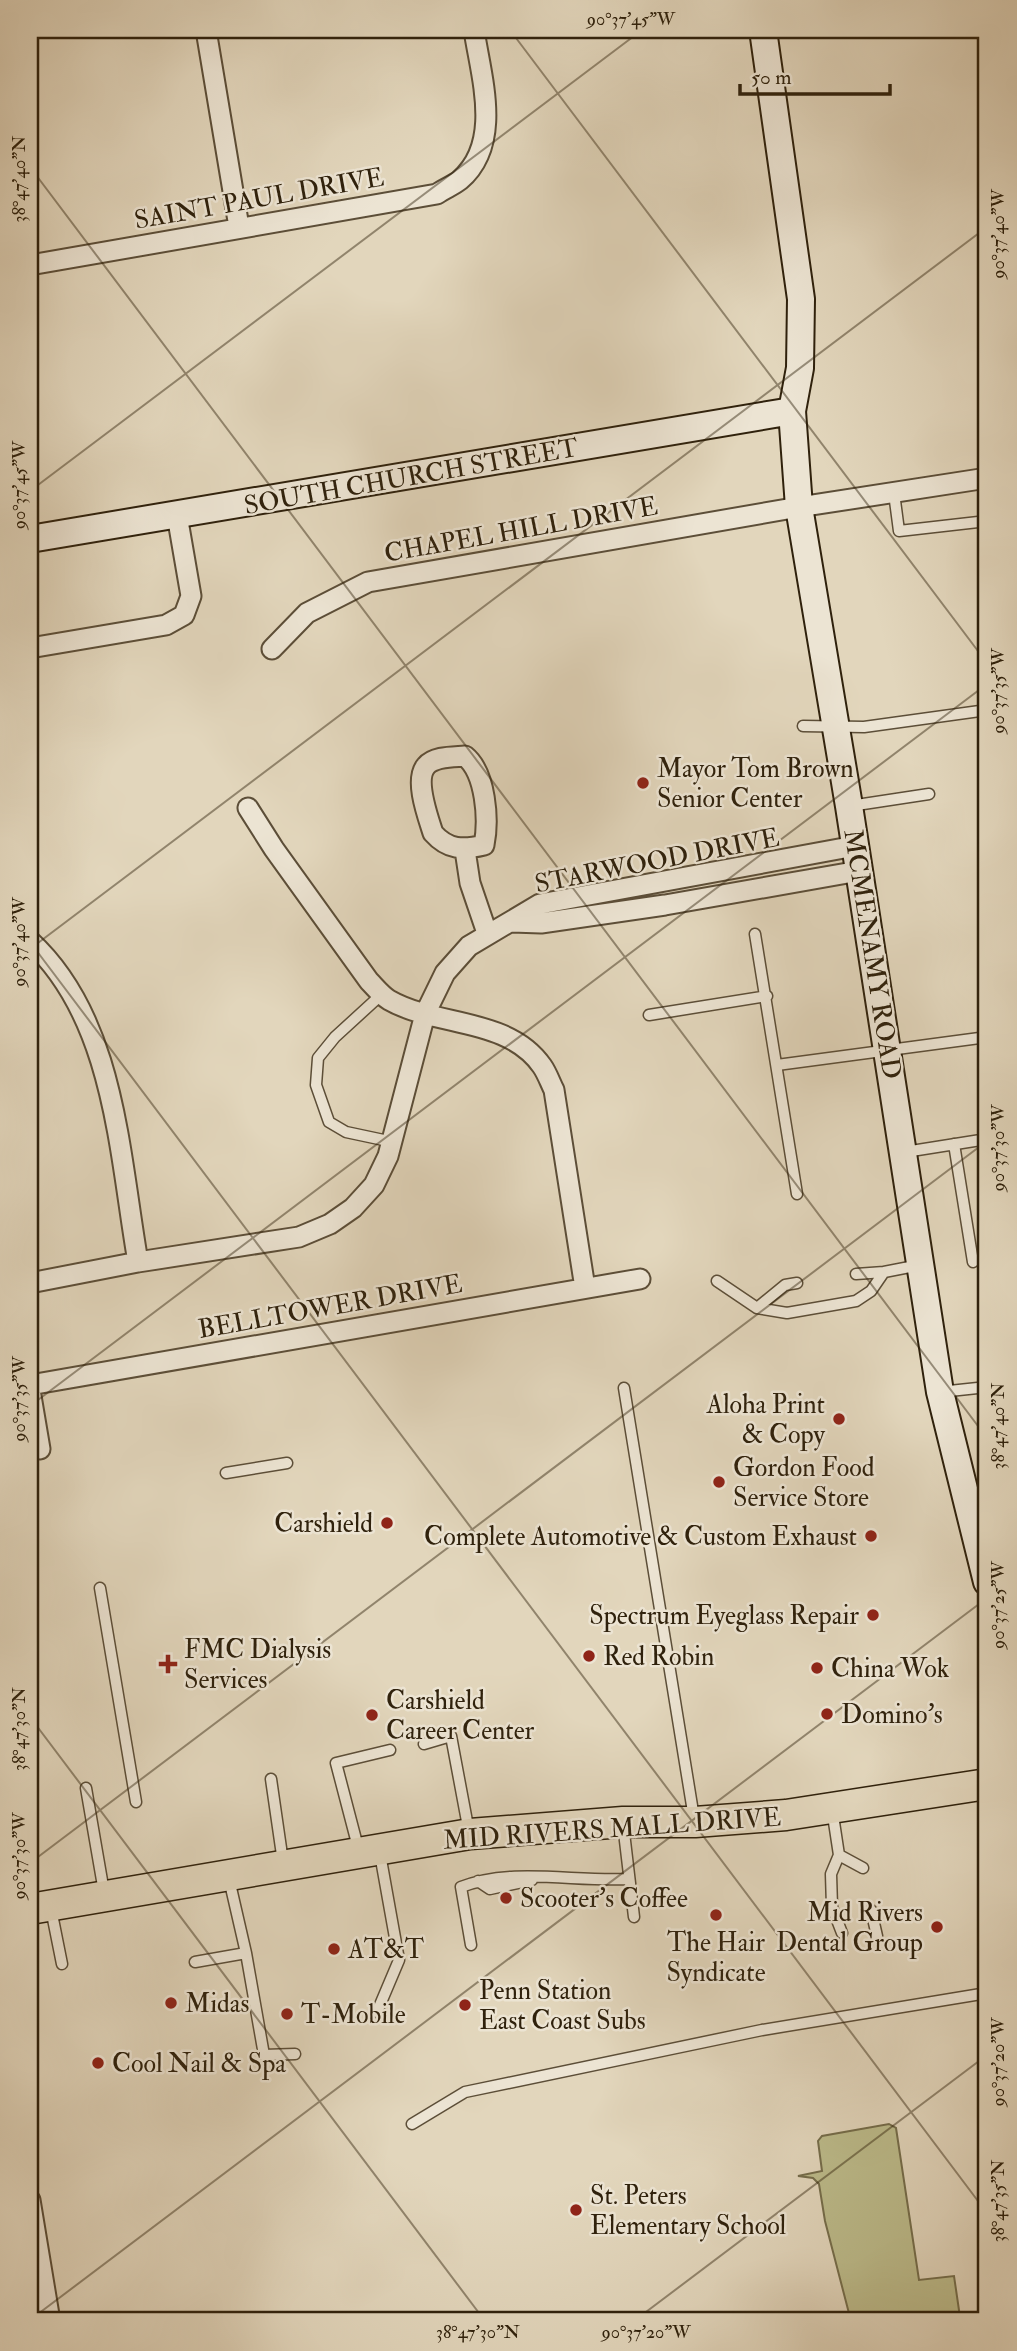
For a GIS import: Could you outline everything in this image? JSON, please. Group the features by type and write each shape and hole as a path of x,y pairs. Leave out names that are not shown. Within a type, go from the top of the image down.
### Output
{"main road":[{"name":"MID RIVERS MALL DRIVE","path":"40,1907 470,1835 623,1822 695,1822 832,1809 987,1784"}],"street":[{"path":"206,30 239,227"},
{"name":"SAINT PAUL DRIVE","path":"30,265 437,194 461,180 481,153 487,113 474,30"},
{"name":"MCMENAMY ROAD","path":"764,30 801,299 800,368 792,411 799,507 888,1049 940,1392 986,1570"},
{"name":"SOUTH CHURCH STREET","path":"30,539 792,411"},
{"name":"CHAPEL HILL DRIVE","path":"272,649 307,613 368,582 799,507 987,478"},
{"path":"30,648 166,625 184,615 191,596 177,515"},
{"path":"465,757 475,764 488,824 484,845 465,850 440,841 430,825 422,777 425,767 444,758 465,757"},
{"path":"248,808 369,981 382,994 425,1014 496,1032 520,1045 542,1065 554,1090 585,1288"},
{"path":"465,850 470,883 487,933"},
{"name":"STARWOOD DRIVE","path":"30,1283 138,1262 299,1237 330,1224 354,1208 374,1185 393,1142 425,1014 433,994 457,958 487,933 512,922 540,904 857,858"},
{"path":"30,941 64,979 96,1041 138,1262"},
{"name":"BELLTOWER DRIVE","path":"30,1388 640,1279"},
{"path":"30,1388 40,1449"},
{"path":"30,2200 50,2321"}],"lane":[{"path":"894,493 900,531 987,521"},
{"path":"803,726 864,726 987,710"},
{"path":"849,806 929,794"},
{"path":"755,934 797,1194"},
{"path":"382,994 335,1037 318,1058 316,1085 329,1122 346,1132 393,1142"},
{"path":"649,1015 766,996"},
{"path":"777,1065 987,1037"},
{"path":"904,1152 987,1139"},
{"path":"954,1144 973,1262"},
{"path":"856,1274 922,1265"},
{"path":"717,1281 757,1308 787,1313 856,1301 871,1291 884,1272"},
{"path":"757,1308 785,1285 797,1283"},
{"path":"624,1388 695,1822"},
{"path":"940,1392 987,1388"},
{"path":"226,1472 287,1463"},
{"path":"100,1588 136,1802"},
{"path":"424,1744 451,1736 470,1835"},
{"path":"377,2012 399,1960 369,1852 336,1763 390,1750"},
{"path":"271,1779 284,1866"},
{"path":"86,1788 105,1896"},
{"path":"832,1809 839,1856 831,1874 832,1907 842,1933"},
{"path":"623,1822 634,1917"},
{"path":"839,1856 863,1868"},
{"path":"229,1875 264,2055 295,2054"},
{"path":"471,1945 461,1888 478,1881 489,1889 518,1885 539,1878 628,1879"},
{"path":"40,1907 62,1964"},
{"path":"871,1910 877,1937"},
{"path":"195,1962 246,1953"},
{"path":"412,2124 465,2092 762,2030 987,1993"}],"shaded area":[{"path":"889,2124 896,2128 919,2280 954,2276 960,2317 937,2321 851,2321 825,2221 819,2184 813,2178 798,2176 822,2171 818,2141 822,2136"}],"place":[{"name":"Mayor Tom Brown Senior Center","path":"643,783"},
{"name":"Aloha Print & Copy","path":"839,1419"},
{"name":"Gordon Food Service Store","path":"719,1482"},
{"name":"Carshield","path":"387,1523"},
{"name":"Complete Automotive & Custom Exhaust","path":"871,1536"},
{"name":"Spectrum Eyeglass Repair","path":"873,1615"},
{"name":"Red Robin","path":"589,1656"},
{"name":"FMC Dialysis Services","path":"168,1664"},
{"name":"China Wok","path":"817,1668"},
{"name":"Domino's","path":"827,1714"},
{"name":"Carshield Career Center","path":"372,1715"},
{"name":"Scooter's Coffee","path":"506,1898"},
{"name":"The Hair Syndicate","path":"716,1915"},
{"name":"Mid Rivers Dental Group","path":"937,1927"},
{"name":"AT&T","path":"334,1949"},
{"name":"Midas","path":"171,2003"},
{"name":"Penn Station East Coast Subs","path":"465,2005"},
{"name":"T-Mobile","path":"287,2014"},
{"name":"Cool Nail & Spa","path":"98,2063"},
{"name":"St. Peters Elementary School","path":"576,2210"}]}
